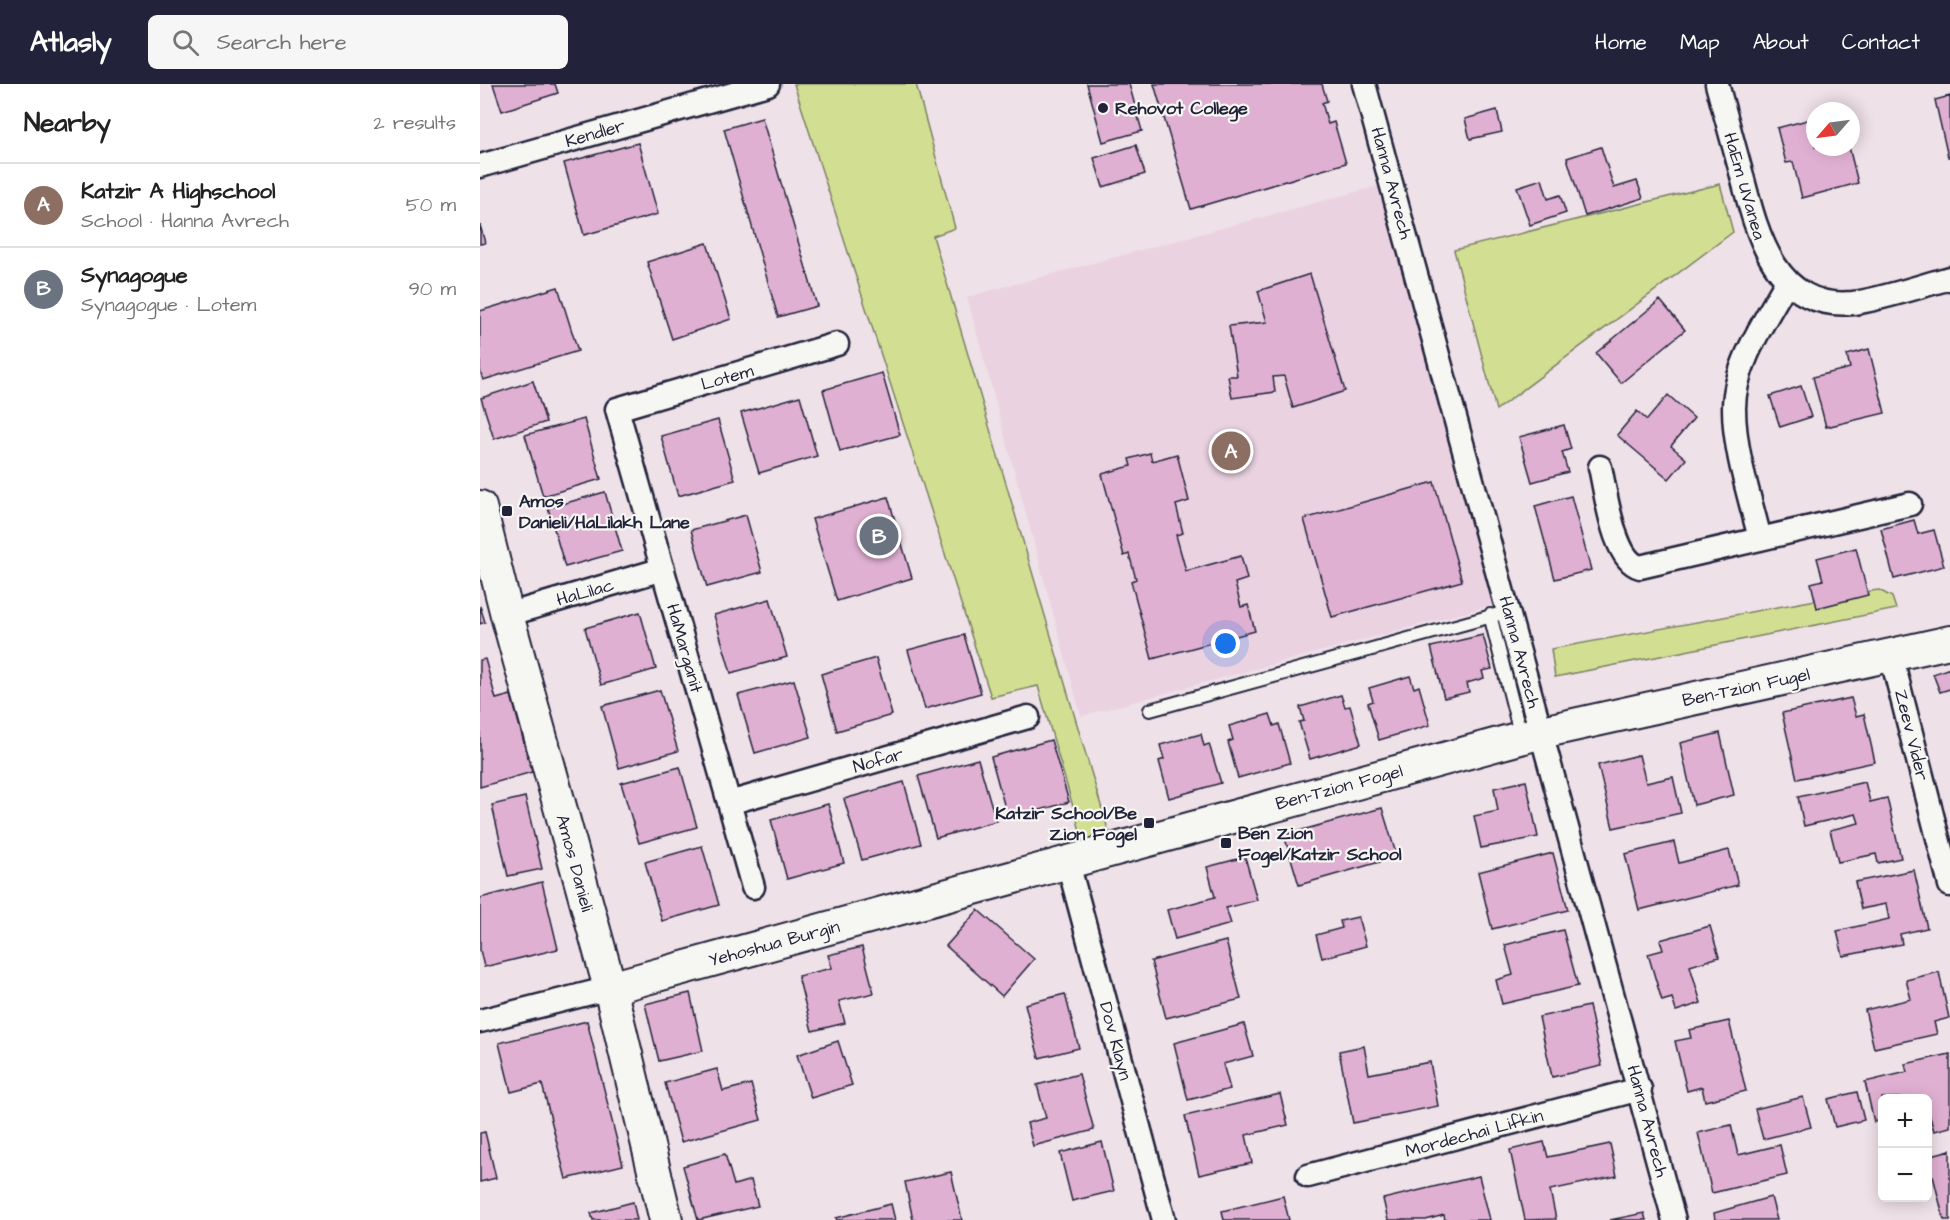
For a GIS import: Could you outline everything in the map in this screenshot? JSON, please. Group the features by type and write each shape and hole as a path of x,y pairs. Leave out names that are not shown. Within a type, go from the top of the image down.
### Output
{"street":[{"name":"Kendler","path":"480,166 708,92 768,84"},
{"name":"Hanna Avrech","path":"1364,84 1532,735 1640,1089 1674,1220"},
{"name":"HaEm UVanea","path":"1717,84 1756,232 1768,257 1787,281 1810,297 1853,303 1950,278"},
{"path":"1760,539 1737,441 1734,407 1740,375 1787,281"},
{"name":"Lotem","path":"617,409 837,344"},
{"name":"HaMarganit","path":"617,409 753,887"},
{"path":"1600,467 1620,549 1634,565 1640,567 1910,504"},
{"name":"Amos Danieli","path":"480,507 507,615 610,988 666,1220"},
{"name":"HaLilac","path":"507,615 663,569"},
{"name":"Ben-Tzion Fugel","path":"1532,735 1950,642"},
{"name":"Zeev Vider","path":"1891,655 1950,885"},
{"name":"Nofar","path":"729,803 1028,717"},
{"name":"Ben-Tzion Fogel","path":"1068,863 1532,735"},
{"name":"Yehoshua Burgin","path":"480,1021 610,988 1068,863"},
{"name":"Dov Klayn","path":"1068,863 1164,1220"},
{"name":"Mordechai Lifkin","path":"1308,1176 1640,1089"}],"lane":[{"path":"1150,710 1500,613"}],"shaded area":[{"path":"1382,185 1496,604 1081,716 967,297"}],"green space":[{"path":"794,84 916,84 955,228 933,236 1112,843 1085,848 1038,686 991,697"},
{"path":"1720,184 1733,232 1496,410 1454,250"},
{"path":"1879,590 1892,597 1896,609 1555,677 1551,649"}],"building":[{"path":"493,84 555,84 558,93 502,111"},
{"path":"1087,84 1129,84 1142,131 1103,142"},
{"path":"1154,84 1322,84 1327,101 1322,103 1328,124 1334,122 1346,163 1191,209"},
{"path":"1950,96 1950,157 1948,157 1935,100"},
{"path":"1497,110 1502,132 1470,139 1465,119"},
{"path":"762,118 817,306 778,317 724,129"},
{"path":"1806,120 1806,156 1851,156 1858,183 1802,198 1793,162 1786,163 1777,128"},
{"path":"638,143 658,214 584,235 564,163"},
{"path":"1136,145 1145,174 1103,187 1094,158"},
{"path":"1601,147 1614,188 1637,181 1643,198 1585,216 1567,158"},
{"path":"1542,179 1548,199 1560,195 1566,213 1530,225 1517,187"},
{"path":"480,225 485,243 480,244"},
{"path":"707,243 731,319 672,339 647,262"},
{"path":"1310,274 1345,391 1293,408 1284,376 1273,377 1275,392 1232,398 1228,376 1237,376 1229,326 1267,322 1258,291"},
{"path":"558,287 578,351 483,380 480,370 480,311"},
{"path":"1660,300 1685,330 1621,383 1596,353"},
{"path":"1869,349 1885,413 1826,427 1813,377 1850,368 1847,355"},
{"path":"882,373 900,435 840,451 823,390"},
{"path":"533,381 546,422 494,439 481,398"},
{"path":"1801,386 1811,417 1780,427 1770,396"},
{"path":"1668,395 1694,418 1671,446 1686,459 1669,479 1617,435 1637,411 1647,420"},
{"path":"800,396 817,456 759,473 741,413"},
{"path":"584,419 601,479 543,496 525,435"},
{"path":"718,420 735,480 678,496 661,436"},
{"path":"1564,425 1571,449 1562,452 1568,472 1532,482 1519,437"},
{"path":"1150,453 1152,461 1177,454 1189,501 1176,505 1183,533 1176,535 1186,571 1241,556 1247,579 1235,583 1241,607 1248,605 1255,631 1152,659 1131,581 1136,579 1129,554 1124,556 1102,474 1131,466 1129,459"},
{"path":"1434,482 1462,581 1332,617 1304,519"},
{"path":"605,492 622,551 565,567 548,508"},
{"path":"1571,496 1591,570 1555,579 1535,506"},
{"path":"888,497 912,578 837,601 812,519"},
{"path":"746,515 762,572 707,587 691,530"},
{"path":"1914,520 1918,534 1934,530 1944,566 1894,579 1881,529"},
{"path":"1856,548 1868,595 1817,608 1811,583 1823,580 1817,558"},
{"path":"770,599 787,657 731,673 714,615"},
{"path":"480,606 485,622 480,624"},
{"path":"640,612 656,669 601,685 585,628"},
{"path":"964,635 981,693 925,709 908,650"},
{"path":"1483,635 1492,669 1482,671 1484,678 1467,683 1469,692 1444,698 1431,647"},
{"path":"876,658 892,715 837,731 821,674"},
{"path":"485,659 496,699 511,695 532,772 480,787 480,660"},
{"path":"1950,668 1950,689 1940,692 1933,674"},
{"path":"1410,676 1414,688 1419,686 1430,725 1379,740 1368,703 1373,701 1369,688"},
{"path":"794,680 811,737 755,753 738,695"},
{"path":"660,690 678,751 619,768 602,706"},
{"path":"1341,695 1345,707 1350,706 1361,744 1310,759 1299,722 1304,721 1300,707"},
{"path":"1851,698 1856,716 1864,714 1875,762 1797,779 1782,713"},
{"path":"1270,714 1274,726 1279,724 1290,763 1238,778 1228,742 1233,740 1229,726"},
{"path":"1720,733 1734,795 1694,805 1680,743"},
{"path":"1201,734 1204,746 1209,744 1221,783 1169,798 1159,761 1164,759 1160,745"},
{"path":"1051,740 1069,802 1008,819 991,757"},
{"path":"1639,755 1646,783 1673,777 1681,813 1613,828 1598,765"},
{"path":"978,759 996,821 936,838 918,776"},
{"path":"680,767 697,827 639,843 621,783"},
{"path":"1526,781 1538,837 1481,848 1474,816 1498,811 1494,788"},
{"path":"904,782 921,844 862,860 844,799"},
{"path":"1865,782 1870,802 1887,798 1901,858 1878,863 1876,854 1838,862 1830,830 1859,823 1856,814 1804,826 1798,797"},
{"path":"525,797 542,869 508,876 492,805"},
{"path":"828,804 844,863 787,879 771,820"},
{"path":"1382,808 1397,857 1299,885 1284,835"},
{"path":"1674,842 1679,863 1729,850 1738,885 1639,910 1625,854"},
{"path":"702,846 719,905 662,921 645,862"},
{"path":"1553,853 1568,910 1492,929 1478,872"},
{"path":"1245,857 1257,900 1226,908 1231,924 1175,939 1167,910 1215,897 1207,867"},
{"path":"1914,870 1927,928 1900,934 1902,944 1843,956 1837,931 1889,919 1886,904 1861,909 1855,882"},
{"path":"542,882 558,949 484,967 480,950 480,898"},
{"path":"978,910 1034,959 1002,996 946,946"},
{"path":"1358,917 1366,946 1322,958 1316,935 1342,928 1340,921"},
{"path":"1710,926 1719,957 1690,966 1701,1003 1676,1011 1672,998 1662,1001 1648,954 1663,950 1660,940"},
{"path":"1563,930 1578,986 1502,1004 1496,980 1513,975 1505,945"},
{"path":"1226,941 1241,999 1166,1018 1151,961"},
{"path":"862,947 874,993 839,1001 845,1023 812,1031 798,976 832,968 828,955"},
{"path":"1939,972 1949,1018 1934,1022 1937,1034 1874,1048 1865,1010 1911,999 1906,980"},
{"path":"690,993 703,1051 659,1061 645,1004"},
{"path":"1065,994 1079,1048 1039,1058 1025,1004"},
{"path":"1589,1006 1602,1066 1552,1077 1539,1017"},
{"path":"587,1021 623,1165 566,1179 542,1084 511,1092 499,1043"},
{"path":"1729,1021 1746,1091 1705,1101 1702,1087 1687,1091 1675,1041 1691,1038 1689,1030"},
{"path":"1244,1024 1253,1056 1223,1064 1230,1089 1188,1100 1174,1043"},
{"path":"838,1041 852,1085 811,1098 797,1055"},
{"path":"1364,1046 1369,1074 1430,1062 1438,1106 1353,1123 1339,1051"},
{"path":"1950,1054 1950,1127 1934,1131 1932,1094 1878,1094 1878,1121 1874,1122 1865,1082 1907,1072 1905,1064"},
{"path":"717,1069 723,1091 751,1084 761,1120 681,1142 665,1083"},
{"path":"1079,1074 1094,1130 1033,1146 1027,1123 1046,1118 1037,1085"},
{"path":"1857,1092 1864,1120 1835,1127 1828,1099"},
{"path":"1280,1094 1288,1125 1246,1135 1252,1163 1199,1175 1185,1116"},
{"path":"1803,1097 1811,1127 1763,1139 1755,1109"},
{"path":"1731,1125 1738,1155 1780,1145 1787,1175 1712,1193 1698,1133"},
{"path":"485,1132 496,1178 480,1182 480,1133"},
{"path":"1102,1142 1114,1191 1072,1201 1060,1153"},
{"path":"1544,1142 1548,1157 1610,1144 1617,1176 1550,1190 1556,1219 1525,1220 1510,1150"},
{"path":"1950,1150 1950,1220 1944,1220 1932,1176 1932,1155"},
{"path":"725,1154 734,1185 751,1180 758,1206 698,1220 683,1166"},
{"path":"951,1172 962,1220 913,1220 905,1182"},
{"path":"1479,1176 1490,1220 1445,1220 1444,1215 1426,1220 1388,1220 1383,1199"},
{"path":"1283,1196 1289,1220 1224,1220 1222,1211"},
{"path":"1771,1197 1777,1220 1715,1220 1714,1213"},
{"path":"633,1202 637,1220 593,1220 591,1213"},
{"path":"891,1204 895,1220 837,1220 836,1218"},
{"path":"1644,1213 1646,1220 1610,1220"}],"place":[{"name":"Rehovot College","path":"1103,108"},
{"name":"Katzir A Highschool","path":"1231,451"},
{"name":"Amos Danieli/HaLilakh Lane","path":"507,511"},
{"name":"Synagogue","path":"879,536"},
{"name":"Katzir School/Be Zion Fogel","path":"1149,823"},
{"name":"Ben Zion Fogel/Katzir School","path":"1226,843"}]}
